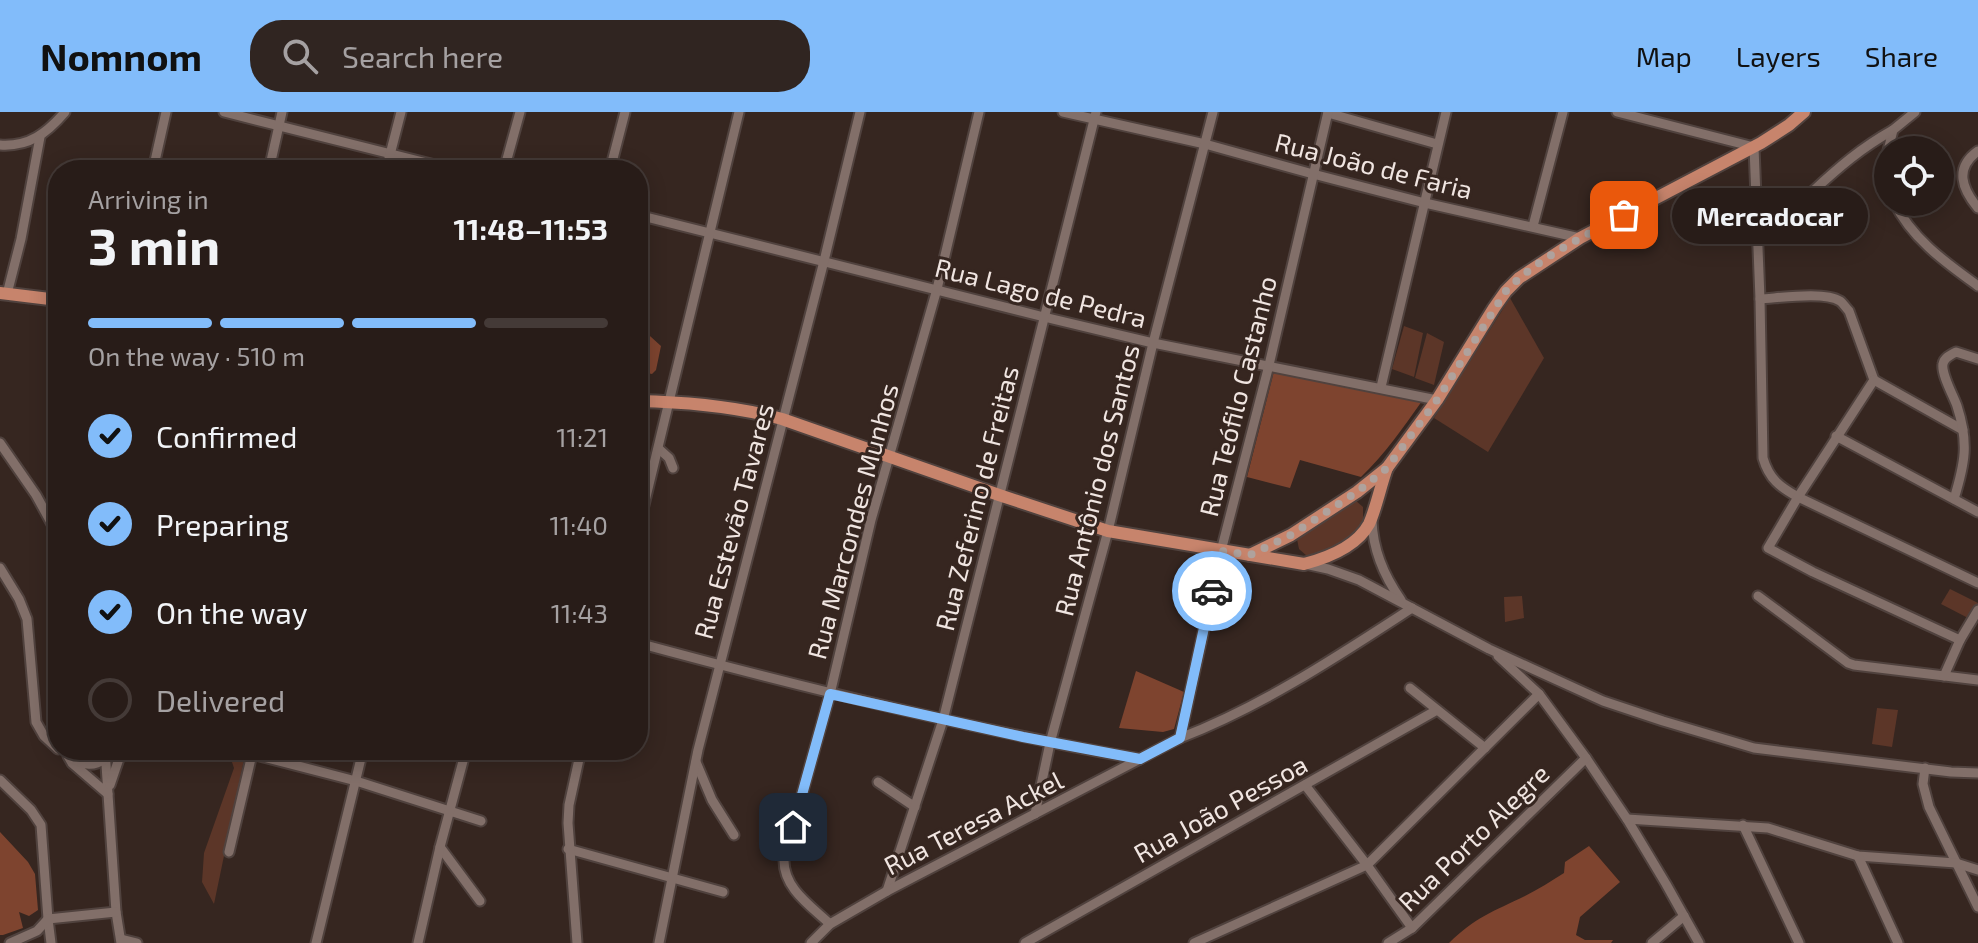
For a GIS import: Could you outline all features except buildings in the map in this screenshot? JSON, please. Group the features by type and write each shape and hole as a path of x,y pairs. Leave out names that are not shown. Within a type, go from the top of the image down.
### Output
{"main road":[{"path":"1250,555 1291,535 1357,492 1387,468 1437,400 1506,291 1530,270 1580,238 1754,147 1804,112"},
{"path":"4,294 48,299"},
{"path":"648,401 719,405 782,419 1108,531 1304,564 1322,560 1361,534 1371,516 1387,468"},
{"path":"1357,492 1368,503 1371,516"},
{"path":"1291,535 1293,548 1304,564"}],"street":[{"path":"0,145 23,145 40,137 65,112"},
{"path":"155,160 166,112"},
{"path":"224,112 417,160"},
{"path":"271,160 282,112"},
{"path":"388,160 401,112"},
{"path":"507,160 520,112"},
{"path":"613,160 625,112"},
{"path":"648,491 739,112"},
{"name":"Rua Estevão Tavares","path":"659,943 719,665 860,112"},
{"name":"Rua Marcondes Munhos","path":"830,924 801,898 788,879 784,859 830,694 857,577 937,289 979,112"},
{"name":"Rua João de Faria","path":"1063,112 1095,116 1425,203 1580,238"},
{"name":"Rua Antônio dos Santos","path":"1035,814 1050,743 1108,531 1213,112"},
{"path":"1328,112 1437,144"},
{"name":"Rua Teófilo Castanho","path":"1180,738 1221,551 1269,365 1328,112"},
{"path":"1381,387 1446,112"},
{"path":"1533,226 1563,112"},
{"path":"1617,112 1754,147 1763,458 1771,477 1779,486 1798,497 1978,583"},
{"path":"1812,192 1846,160 1915,112"},
{"name":"Rua Zeferino de Freitas","path":"887,891 943,720 1095,116"},
{"path":"1891,136 1893,130"},
{"path":"4,294 21,239 40,137"},
{"path":"1978,151 1967,160 1962,180 1970,199 1978,208"},
{"path":"1901,216 1921,240 1978,286"},
{"name":"Rua Lago de Pedra","path":"648,218 1153,343 1437,400"},
{"path":"1760,299 1821,296 1841,302 1849,311 1874,380 1963,430"},
{"path":"1954,499 1965,454 1963,430 1943,363 1946,357 1956,352 1978,359"},
{"path":"1874,380 1768,548 1960,640"},
{"path":"1836,436 1978,512"},
{"path":"0,443 48,517"},
{"path":"659,449 669,458 673,468"},
{"path":"1371,516 1373,536 1384,574 1407,605"},
{"path":"1304,564 1343,573 1489,649 1603,701 1663,721 1754,748 1978,773"},
{"path":"0,568 27,619 36,722 48,740"},
{"path":"1758,596 1848,663 1978,680"},
{"name":"Rua Teresa Ackel","path":"811,943 830,924 887,891 1180,738 1245,710 1354,645 1407,605"},
{"path":"1944,676 1978,610"},
{"path":"648,646 830,694 1050,743 1140,759"},
{"path":"1489,649 1539,694 1586,758 1627,819 1699,943"},
{"path":"1410,688 1485,748"},
{"path":"1199,942 1367,865 1539,694"},
{"name":"Rua João Pessoa","path":"1025,943 1437,710"},
{"name":"Rua Porto Alegre","path":"1388,943 1412,928 1586,758"},
{"path":"69,760 108,791"},
{"path":"77,760 91,765 98,760"},
{"path":"105,760 116,912 121,941 137,943"},
{"path":"108,791 119,760"},
{"path":"229,852 250,760"},
{"path":"281,760 481,821"},
{"path":"316,943 361,760"},
{"path":"418,943 463,760"},
{"path":"577,943 568,849 569,805 579,760"},
{"path":"696,762 712,800 734,835"},
{"path":"1925,768 1923,784 1929,807 1978,907"},
{"path":"0,780 31,810 41,825 51,943"},
{"path":"878,782 915,807"},
{"path":"1305,785 1412,928 1409,943"},
{"path":"1627,819 1768,828 1858,856 1956,863 1978,870"},
{"path":"1743,825 1799,943"},
{"path":"440,847 480,901"},
{"path":"568,849 723,892"},
{"path":"1858,856 1898,943"},
{"path":"10,943 26,940 48,919 116,912"},
{"path":"1652,943 1684,916"}],"shaded area":[{"path":"1510,298 1544,358 1488,452 1434,418"},
{"path":"1404,326 1423,333 1414,377 1392,369"},
{"path":"1427,333 1444,342 1434,385 1415,378"},
{"path":"648,334 661,346 656,370 648,373"},
{"path":"1274,371 1422,401 1386,450 1361,477 1300,460 1290,488 1247,477"},
{"path":"1355,500 1363,507 1363,520 1354,534 1331,548 1307,556 1299,549 1297,539"},
{"path":"1950,589 1978,603 1970,619 1941,604"},
{"path":"1522,596 1524,618 1505,622 1504,597"},
{"path":"1136,671 1184,692 1174,729 1163,732 1119,728"},
{"path":"1877,708 1898,710 1892,747 1872,744"},
{"path":"231,760 244,760 214,904 202,882 204,853 234,768"},
{"path":"0,832 35,874 38,910 29,916 19,912 23,928 3,935 0,935"},
{"path":"1589,846 1620,882 1580,917 1576,935 1585,940 1613,940 1611,943 1449,943 1476,921 1564,873 1565,862"}],"way so far":[{"path":"1212,591 1221,551 1250,555 1291,535 1357,492 1387,468 1437,400 1506,291 1540,263 1624,215"}],"place":[{"name":"Mercadocar","path":"1624,215"}],"route":[{"path":"793,827 830,694 1050,743 1140,759 1180,738 1212,591"}]}
